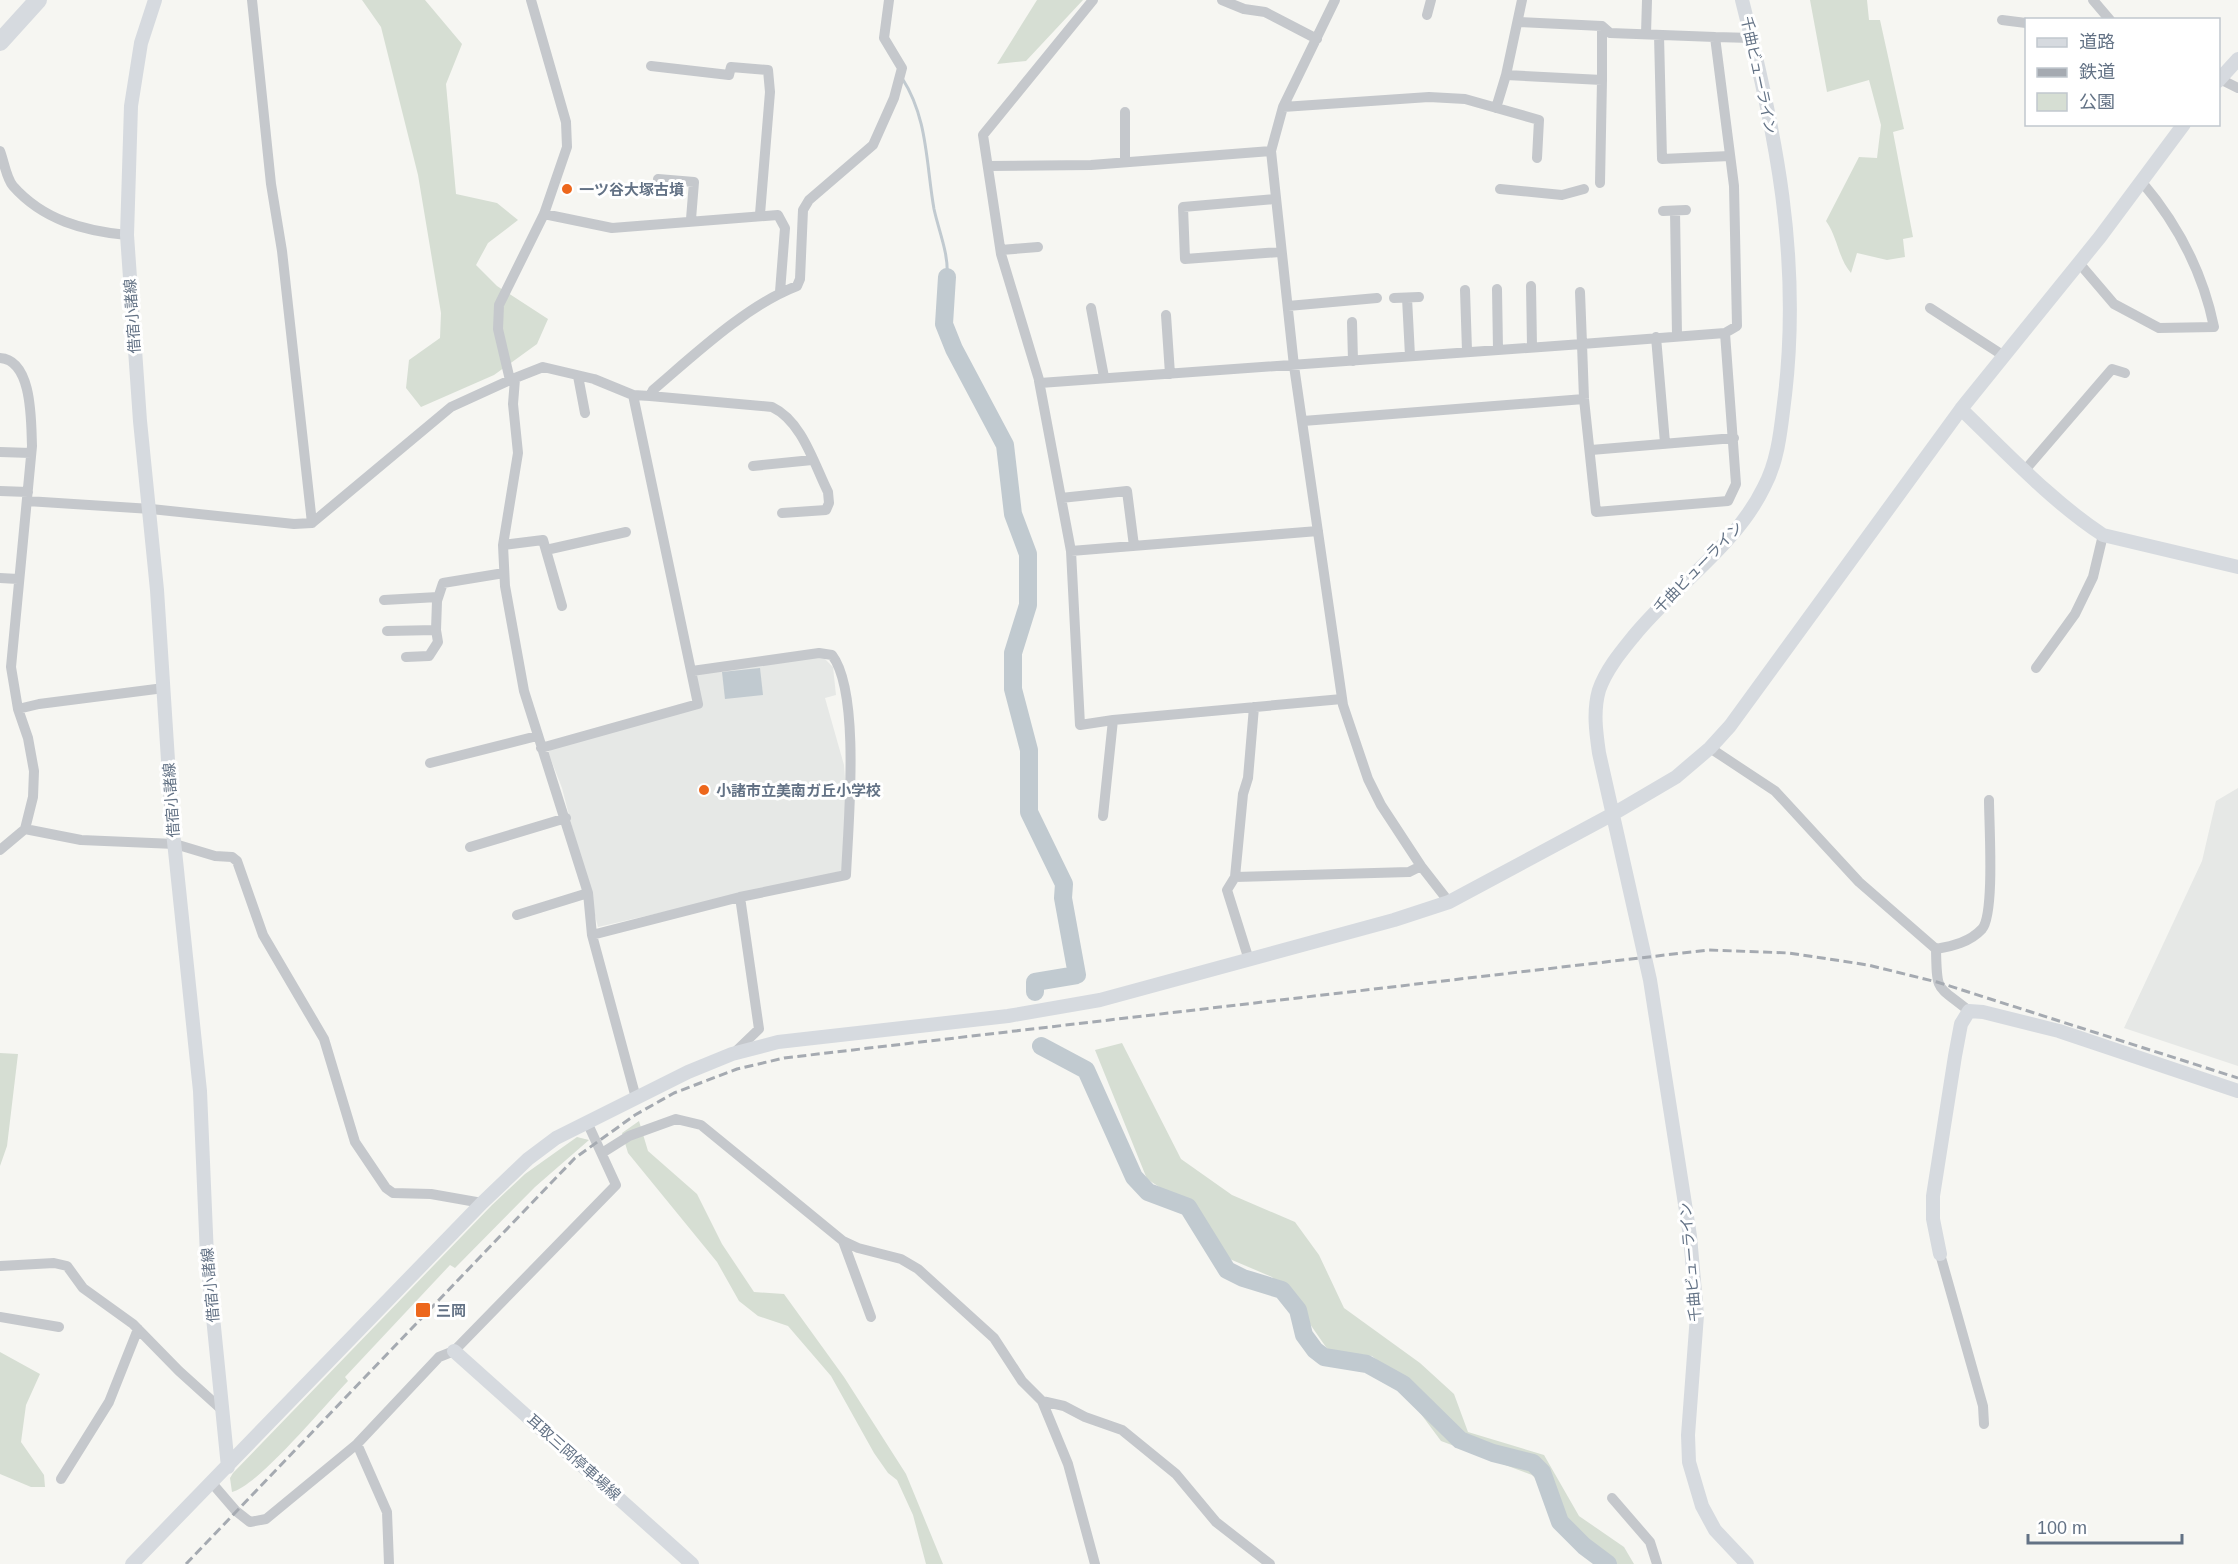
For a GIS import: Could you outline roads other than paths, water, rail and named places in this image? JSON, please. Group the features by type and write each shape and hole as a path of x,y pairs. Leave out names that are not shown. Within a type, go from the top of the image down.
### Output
{"highway":[{"path":"0,29 24,0"},
{"path":"0,42 38,0"}],"street":[{"name":"借宿小諸線","path":"154,0 141,43 131,106 127,235 140,421 151,510 175,844 200,1092 207,1257 220,1408 228,1467"},
{"path":"252,0 271,184 282,251 312,523"},
{"path":"531,0 566,122 567,147 544,214 499,305 498,329 512,379 518,453 503,545 504,573 524,691 588,893 592,935 636,1098"},
{"path":"650,396 652,390 705,345 780,292 797,286 800,279 802,210 809,200 873,145 894,98 902,68 884,38 889,0"},
{"path":"1093,0 982,135 1001,250 1039,381 1071,551 1080,725 1342,699"},
{"path":"1222,0 1244,9 1264,12 1317,39"},
{"path":"1335,0 1283,107 1271,152 1274,199 1294,366 1342,699 1368,779 1421,866 1449,902"},
{"path":"1427,15 1431,0"},
{"path":"1496,108 1519,22 1521,0"},
{"path":"1646,34 1647,0"},
{"name":"千曲ビューライン","path":"1742,0 1782,186 1790,249 1792,313 1778,449 1765,486 1734,533 1647,619 1614,660 1599,690 1594,719 1599,753 1650,980 1695,1281 1697,1315 1688,1435 1689,1462 1702,1506 1715,1530 1748,1564"},
{"path":"2093,0 2108,18"},
{"path":"2002,20 2025,23"},
{"path":"1519,22 1602,27 1610,33 1752,39"},
{"path":"1600,183 1602,27"},
{"path":"1659,34 1662,159 1730,156"},
{"path":"1039,381 1040,383 1294,366 1725,333 1737,326 1734,186 1715,36"},
{"path":"2220,78 2238,59"},
{"path":"651,66 729,75 732,67 768,70 770,92 760,214"},
{"path":"1506,75 1602,80"},
{"path":"2220,79 2238,88"},
{"path":"1283,107 1429,97 1465,99 1539,120 1537,158"},
{"path":"1125,112 1125,162"},
{"path":"132,1564 482,1203 528,1159 556,1138 587,1122 732,1054 778,1042 1008,1016 1100,1000 1394,920 1449,902 1613,814 1676,777 1710,748 1748,702 1961,409 2079,263 2182,126"},
{"path":"0,151 12,185 45,212 72,226 127,235"},
{"path":"988,166 1125,162 1271,152"},
{"path":"658,178 694,182 691,219"},
{"path":"2079,263 2114,304 2158,328 2214,327 2206,291 2185,247 2164,208 2141,181"},
{"path":"0,188 12,185"},
{"path":"1500,189 1562,195 1584,189"},
{"path":"1274,199 1183,207 1185,259 1280,252"},
{"path":"1663,211 1681,211 1677,335"},
{"path":"544,214 612,228 691,219 760,214 778,215 785,228 780,292"},
{"path":"1001,250 1038,247"},
{"path":"1531,286 1532,347"},
{"path":"1497,289 1498,350"},
{"path":"1465,290 1467,351"},
{"path":"1580,292 1584,399 1596,512 1728,501 1736,484 1725,333"},
{"path":"1394,298 1419,297"},
{"path":"1288,306 1377,298"},
{"path":"1407,298 1410,356"},
{"path":"1090,308 1104,377"},
{"path":"1930,308 2004,356"},
{"path":"1166,315 1170,374"},
{"path":"1352,322 1353,361"},
{"path":"1656,337 1665,443"},
{"path":"0,358 6,359 18,369 27,383 31,453 28,496 6,666 28,738 34,771 33,796 25,829 0,850"},
{"path":"0,491 294,525 312,523 451,407 543,367 578,376 633,395 772,407 785,415 795,426 828,492 829,503 826,510 782,513"},
{"path":"2025,470 2112,369 2125,373"},
{"path":"578,376 585,413"},
{"path":"541,748 698,705 633,395"},
{"path":"1303,421 1584,399"},
{"path":"1961,409 2025,470 2103,535 2238,567"},
{"path":"1591,450 1734,438"},
{"path":"0,452 31,453"},
{"path":"753,466 812,460"},
{"path":"1061,498 1127,491 1134,546"},
{"path":"1071,551 1318,531"},
{"path":"546,550 626,532"},
{"path":"2036,668 2079,605 2093,577 2103,535"},
{"path":"503,545 543,540 562,606"},
{"path":"406,657 429,656 438,642 436,630 438,597 443,583 504,573"},
{"path":"0,578 18,579"},
{"path":"384,600 438,597"},
{"path":"387,631 436,630"},
{"path":"592,935 740,897 846,875 853,776 842,674 832,655 819,653 692,671"},
{"path":"18,709 39,704 164,688"},
{"path":"1249,960 1227,890 1235,877 1243,794 1248,778 1254,707"},
{"path":"1103,816 1113,720"},
{"path":"430,763 537,736"},
{"path":"1710,748 1775,791 1859,882 1936,949 1937,982 1942,992 1969,1011 1983,1012 2059,1031 2238,1091"},
{"path":"1936,949 1960,944 1984,927 1990,904 1989,800"},
{"path":"470,847 566,818"},
{"path":"25,829 81,840 175,844 216,856 232,857 237,861 263,935 324,1039 355,1142 386,1188 393,1193 431,1194 482,1203"},
{"path":"1235,877 1409,872 1421,866"},
{"path":"517,915 588,893"},
{"path":"732,1054 759,1029 740,897"},
{"path":"1969,1011 1961,1024 1955,1056 1933,1196 1933,1219 1940,1254 1983,1406 1984,1424"},
{"path":"602,1154 629,1136 676,1119 701,1125 843,1241 858,1248 901,1259 918,1269 994,1338 1022,1381 1042,1401 1068,1464 1095,1564"},
{"path":"211,1482 243,1518 257,1522 266,1519 357,1444 439,1357 454,1351 616,1185 587,1122"},
{"path":"843,1241 871,1317"},
{"path":"0,1266 54,1263 67,1266 83,1288 138,1329 220,1408"},
{"path":"0,1317 59,1327"},
{"path":"61,1479 109,1402 138,1329"},
{"name":"耳取三岡停車場線","path":"454,1351 692,1564"},
{"path":"1042,1401 1064,1406 1085,1418 1122,1430 1176,1474 1216,1522 1270,1564"},
{"path":"357,1444 387,1512 389,1564"},
{"path":"1612,1498 1650,1542 1657,1564"}],"waterway":[{"path":"902,78 917,109 925,142 934,209 947,260 947,277"},
{"path":"947,277 944,324 954,349 1005,445 1013,514 1028,554 1028,605 1013,653 1013,689 1029,750 1029,812 1064,884 1063,898 1077,975 1035,982 1035,992"},
{"path":"1041,1046 1086,1070 1134,1177 1148,1192 1188,1207 1227,1270 1243,1278 1282,1290 1298,1310 1304,1335 1315,1350 1324,1357 1367,1364 1403,1384 1460,1440 1493,1453 1533,1463 1542,1472 1560,1522 1584,1546 1608,1564"}],"railway":[{"path":"186,1564 575,1158 635,1115 674,1093 737,1069 784,1058 1708,950 1789,953 1868,965 1937,982 2238,1078"}],"place":[{"name":"一ツ谷大塚古墳","path":"567,189"},
{"name":"小諸市立美南ガ丘小学校","path":"704,790"},
{"name":"三岡","path":"423,1310"}]}
